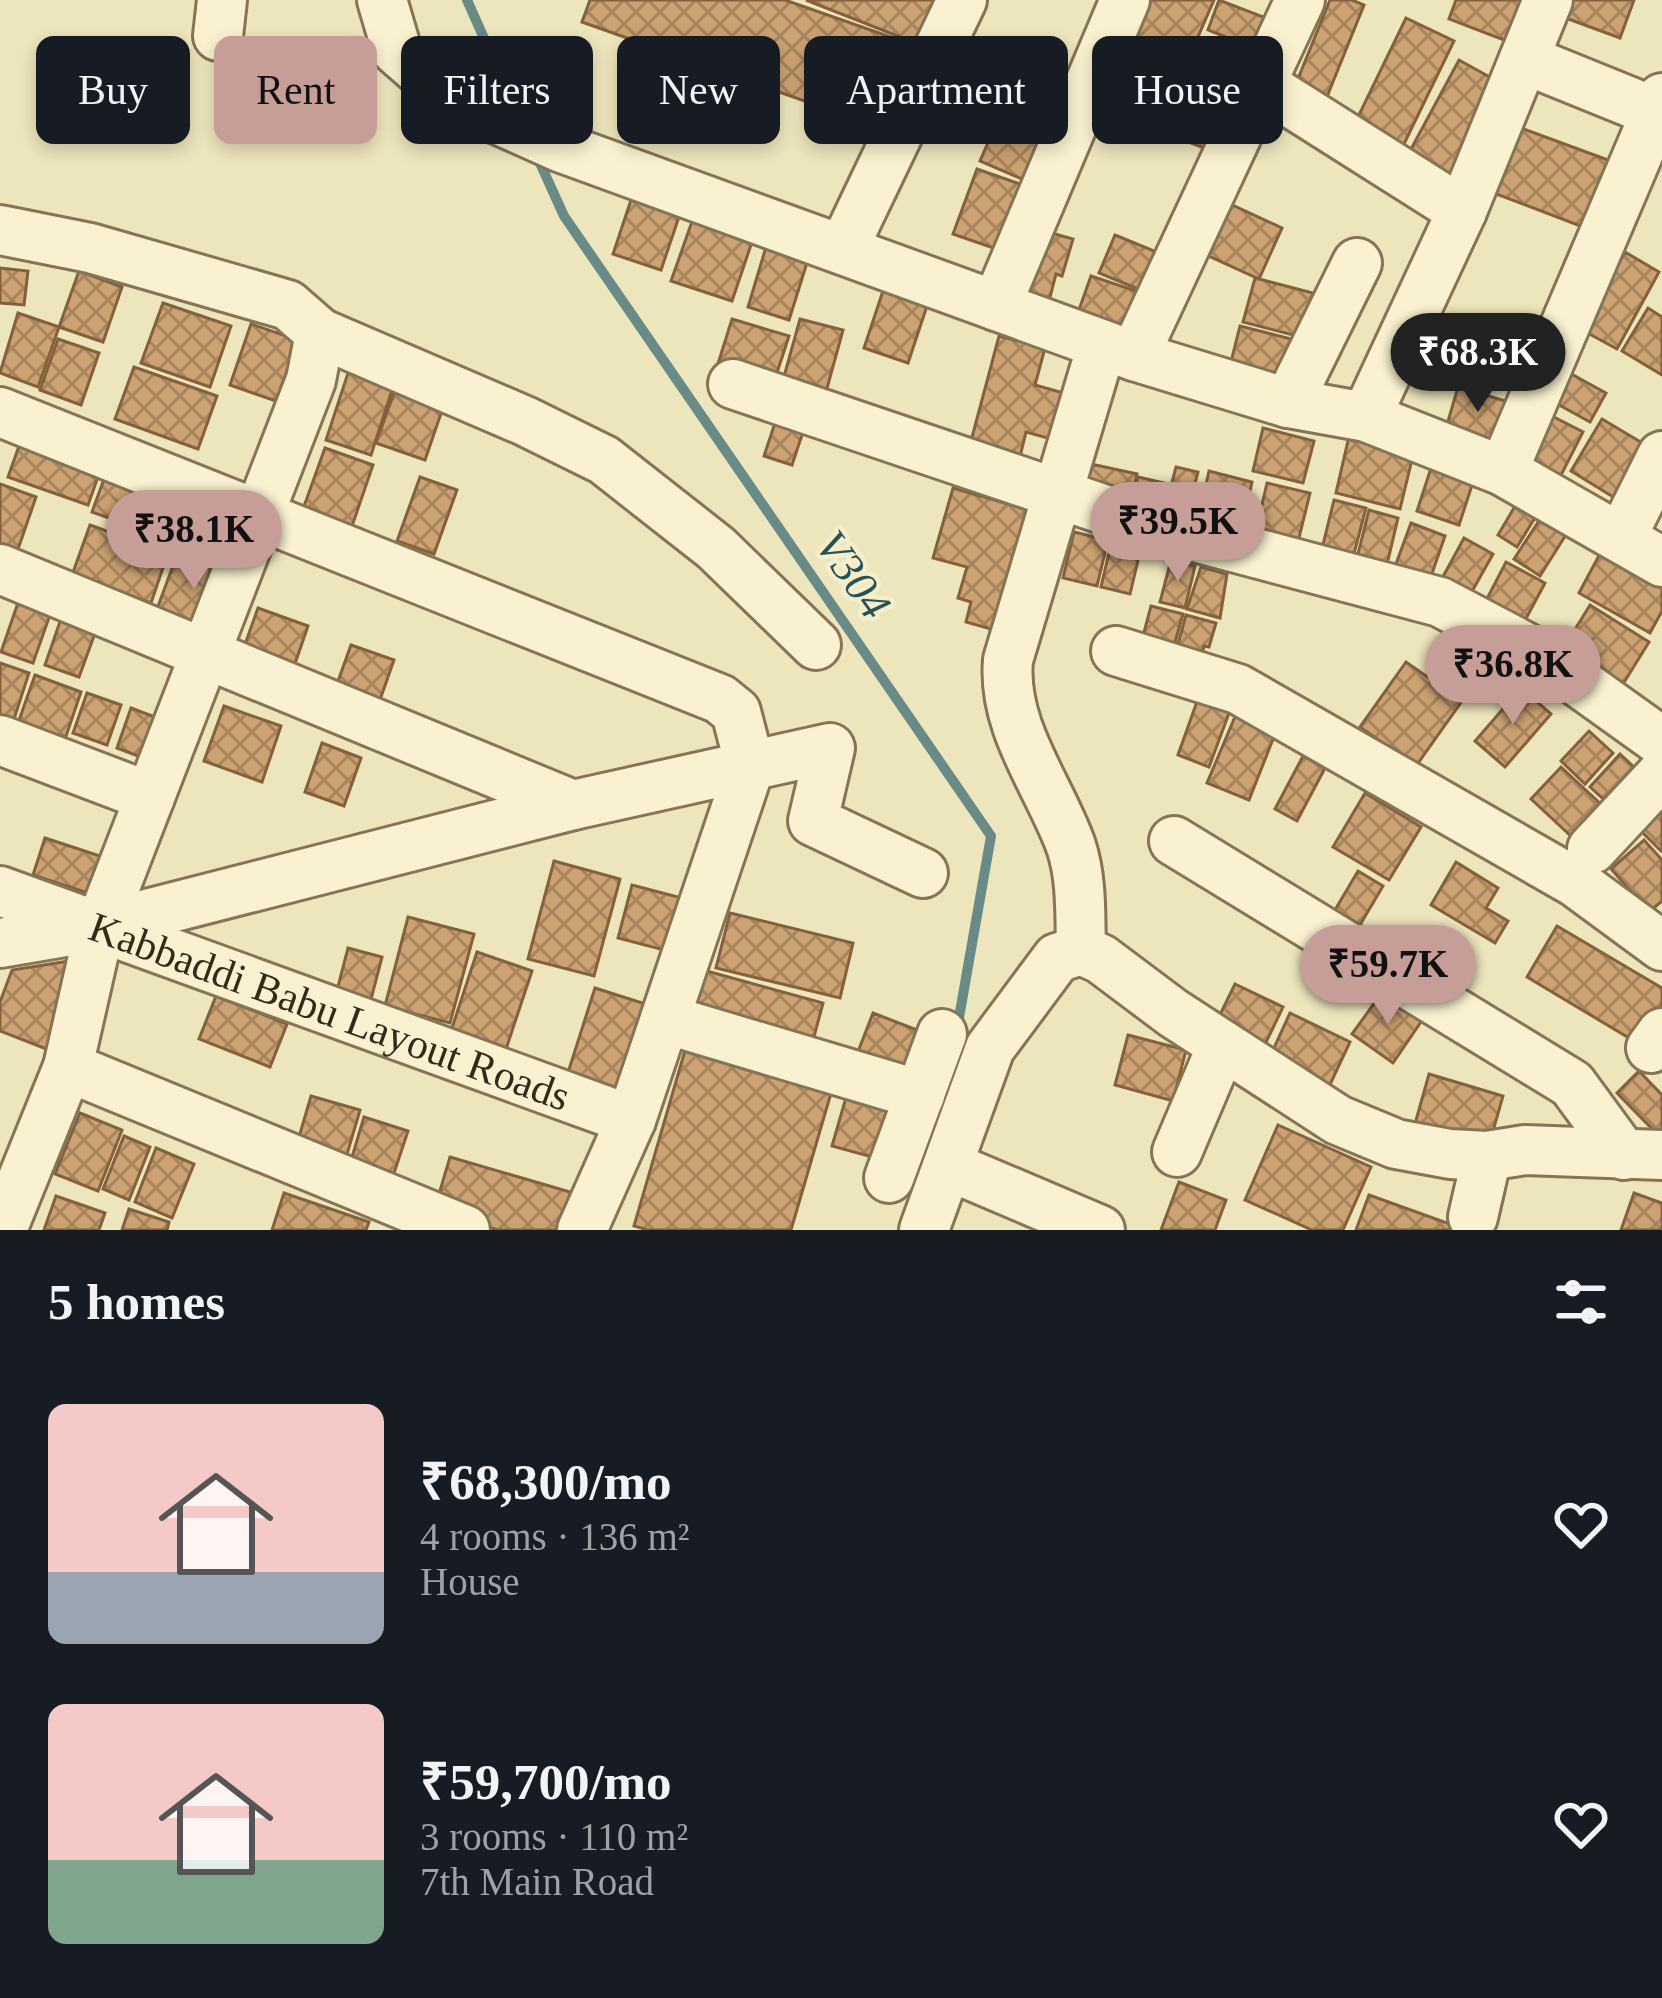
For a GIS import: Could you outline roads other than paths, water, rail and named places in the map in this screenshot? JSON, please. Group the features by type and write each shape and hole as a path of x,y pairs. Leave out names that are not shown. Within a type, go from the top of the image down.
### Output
{"street":[{"path":"382,0 397,51 452,99 562,148 1118,351 1288,403 1366,418 1503,471 1642,550 1662,456"},
{"path":"843,249 962,0"},
{"path":"996,306 1125,0"},
{"path":"1283,39 1300,0"},
{"path":"1366,418 1462,211 1548,0"},
{"path":"1503,471 1660,109 1524,59"},
{"path":"1283,98 1462,211"},
{"path":"1081,950 1077,872 1015,721 1006,689 1008,660 1057,491 1118,351 1231,144"},
{"path":"0,230 89,248 288,305 320,333 604,460 716,548 816,645"},
{"path":"1288,403 1357,263"},
{"path":"100,926 311,380 320,333"},
{"path":"733,384 1150,525 1440,602 1542,656 1662,742"},
{"path":"0,412 720,699 736,712 750,766"},
{"path":"0,569 573,805"},
{"path":"1116,651 1238,689 1575,882 1662,946"},
{"path":"0,740 149,797"},
{"path":"0,944 100,926 573,805 830,748 813,821 923,873"},
{"name":"Kabbaddi Babu Layout Roads","path":"583,1230 631,1120 750,766"},
{"path":"1592,849 1662,774"},
{"path":"1174,841 1572,1084 1643,1155"},
{"path":"0,890 100,926"},
{"name":"Kabbaddi Babu Layout Roads","path":"2,1230 68,1067 100,926 631,1120"},
{"path":"923,1230 990,1048 1057,958 1081,950 1338,1120 1396,1144 1487,1156 1525,1150 1643,1155"},
{"path":"665,1019 920,1095"},
{"path":"889,1178 942,1034"},
{"path":"1177,1152 1222,1046"},
{"path":"68,1067 464,1230"},
{"path":"1480,1226 1487,1156"},
{"path":"950,1166 1100,1230"}],"waterway":[{"name":"V304","path":"467,0 483,36"},
{"name":"V304","path":"535,152 564,216 991,836 957,1029"}]}
